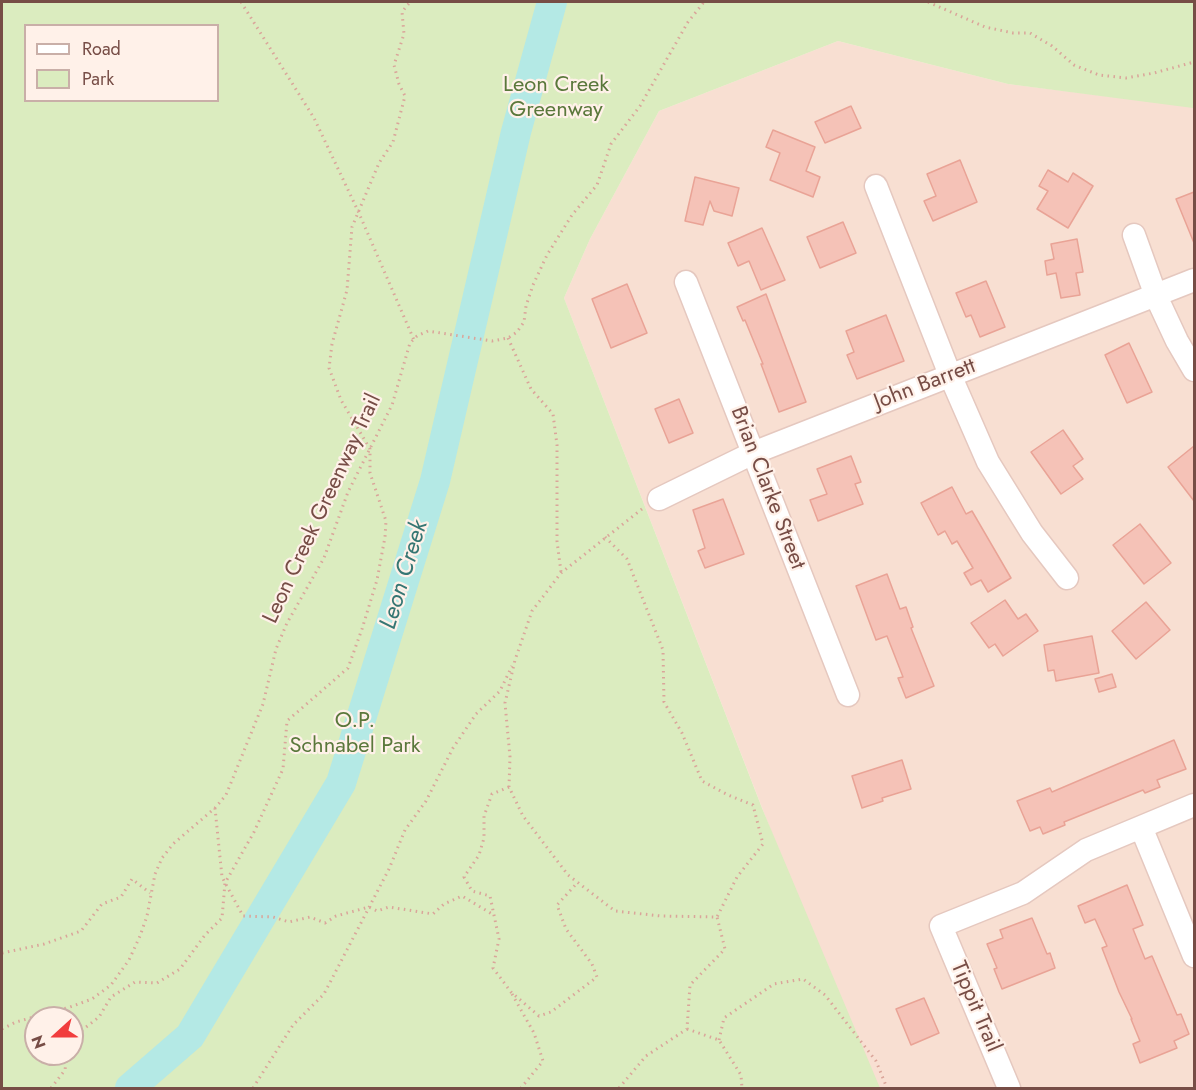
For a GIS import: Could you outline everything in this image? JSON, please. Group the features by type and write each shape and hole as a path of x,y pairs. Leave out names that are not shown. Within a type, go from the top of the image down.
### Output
{"street":[{"path":"876,186 950,375 988,462 1032,533 1067,578"},
{"path":"1134,235 1156,296 1177,341 1194,370"},
{"name":"John Barrett","path":"659,499 753,453 1194,280"},
{"name":"Brian Clarke Street","path":"686,282 848,695"},
{"path":"1194,806 1141,827 1194,956"},
{"name":"Tippit Trail","path":"1009,1089 941,926 1023,893 1086,850 1141,827"}],"path":[{"path":"241,2 314,118 358,211 414,340 428,331 492,341 508,338 517,332 524,322 529,296 547,255 572,215 597,185 611,144 640,106 688,22 704,2"},
{"path":"84,1029 99,1017 111,997 135,982 158,983 180,969 205,935 222,918 225,883 254,832 283,769 287,721 348,668 362,629 377,580 386,537 386,521 370,473 370,449 341,400 329,368 332,344 347,290 352,227 379,163 393,142 405,96 394,65 404,34 402,12 410,2"},
{"path":"928,2 985,27 1013,33 1030,33 1052,46 1074,65 1099,75 1126,78 1194,62"},
{"path":"508,338 531,389 553,414 557,445 557,541 561,573"},
{"name":"Leon Creek Greenway Trail","path":"2,1029 16,1022 70,1008 92,999 111,985 129,960 147,916 150,893 158,866 173,843 215,808 226,795 263,704 276,649 287,623 324,558 348,492 392,405 407,352 414,340"},
{"path":"253,1089 293,1025 324,994 389,869 405,830 426,801 453,748 476,714 500,692 515,660 532,611 561,573 605,537 659,499"},
{"path":"605,537 627,559 643,598 663,650 664,702 682,733 702,781 753,805 763,844 737,877 717,917 725,949 690,985 687,1029"},
{"path":"515,660 505,703 510,757 509,787 523,816 568,875 615,911 662,916 717,917"},
{"path":"509,787 492,794 484,816 484,838 479,855 464,877 472,891 490,896 499,939 493,968 511,992 534,1033 543,1061 521,1089"},
{"path":"215,808 222,877 243,916 273,917 289,922 310,917 326,923 336,916 369,908 377,911 389,907 433,914 444,904 462,896 494,915"},
{"path":"2,953 44,944 81,931 102,904 121,897 132,879 150,893"},
{"path":"511,992 538,1016 551,1012 597,977 592,964 566,928 557,905 578,882"},
{"path":"719,1040 724,1018 774,984 803,979 825,995 876,1061 887,1089"},
{"path":"687,1029 719,1040 741,1075 742,1089"},
{"path":"621,1087 646,1056 687,1029"},
{"path":"51,1089 65,1066"}],"shaded area":[{"path":"838,41 1008,84 1194,107 1194,1088 875,1088 829,980 564,298 590,239 659,111"}],"green space":[{"name":"O.P. Schnabel Park","path":"2,2 1194,2 1193,108 1008,84 838,41 659,111 590,239 564,298 762,808 880,1088 2,1088"}],"building":[{"path":"851,106 861,128 825,143 815,122"},
{"path":"773,130 815,147 806,171 820,177 813,197 770,180 780,153 766,147"},
{"path":"960,160 977,202 933,221 924,201 936,196 927,174"},
{"path":"1048,170 1068,182 1073,173 1093,186 1068,228 1037,209 1048,191 1039,186"},
{"path":"695,177 739,188 732,216 714,211 710,201 703,225 685,221"},
{"path":"1194,192 1194,243 1176,199"},
{"path":"843,222 856,253 820,268 807,237"},
{"path":"762,228 785,280 761,290 749,261 738,266 728,243"},
{"path":"1077,239 1083,272 1076,273 1080,295 1061,298 1056,273 1047,275 1045,261 1054,259 1051,244"},
{"path":"986,281 1005,327 980,337 971,315 966,317 956,293"},
{"path":"627,284 647,333 611,348 592,299"},
{"path":"766,294 806,402 779,412 761,364 763,364 745,320 743,321 737,307"},
{"path":"886,315 904,361 857,379 847,355 854,352 846,331"},
{"path":"1129,343 1152,392 1127,403 1105,355"},
{"path":"679,399 693,433 669,443 655,409"},
{"path":"1063,430 1083,459 1073,466 1083,479 1061,494 1031,452"},
{"path":"1194,446 1194,501 1168,467"},
{"path":"851,456 861,482 855,484 863,504 818,521 810,500 827,494 817,469"},
{"path":"952,487 966,514 972,511 1011,578 988,592 981,580 971,585 964,573 973,568 957,541 952,544 945,531 938,535 921,503"},
{"path":"723,499 744,554 705,568 698,551 705,548 693,510"},
{"path":"1140,524 1171,563 1144,584 1113,545"},
{"path":"887,574 900,609 906,607 913,627 911,628 934,686 906,698 898,678 903,677 887,636 876,640 856,586"},
{"path":"1005,600 1018,619 1026,614 1038,631 1003,656 995,644 989,648 971,623"},
{"path":"1146,602 1170,630 1136,659 1112,631"},
{"path":"1092,636 1099,673 1056,681 1054,670 1048,671 1044,645"},
{"path":"1112,674 1116,687 1099,692 1095,679"},
{"path":"1174,740 1186,769 1157,780 1160,787 1145,793 1143,790 1064,822 1065,825 1043,834 1040,827 1030,831 1017,801 1050,788 1052,792"},
{"path":"902,760 911,789 882,798 883,801 862,808 852,776"},
{"path":"1127,885 1143,925 1133,929 1145,959 1152,956 1177,1015 1181,1014 1189,1034 1174,1041 1177,1048 1140,1063 1133,1044 1140,1041 1102,948 1107,946 1095,919 1085,923 1078,906"},
{"path":"1032,918 1055,968 1002,989 994,969 997,968 987,944 1003,938 1000,930"},
{"path":"924,998 939,1033 911,1045 896,1009"}],"waterway":[{"name":"Leon Creek","path":"130,1088 190,1036 341,783 435,481 516,132 552,2"}],"park label":[{"name":"Leon Creek Greenway","path":"556,98"}]}
